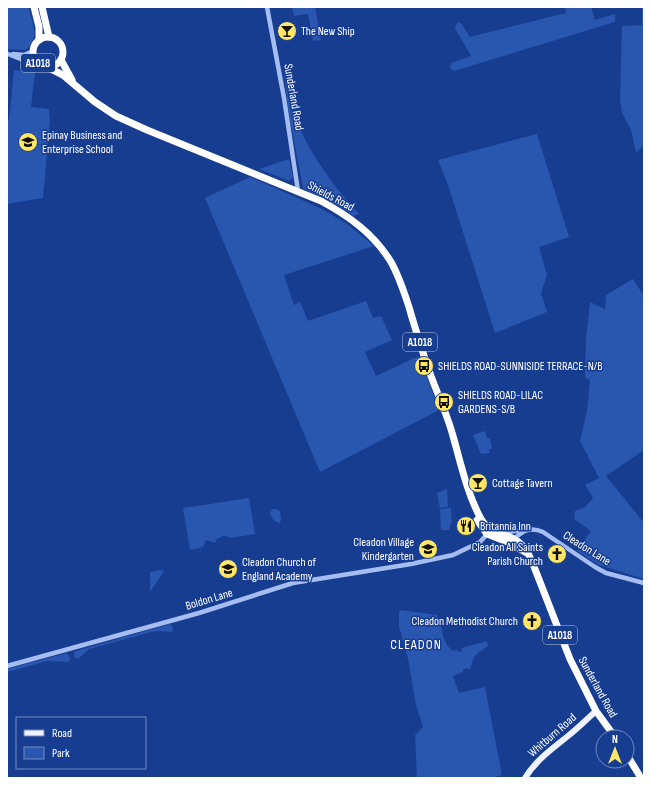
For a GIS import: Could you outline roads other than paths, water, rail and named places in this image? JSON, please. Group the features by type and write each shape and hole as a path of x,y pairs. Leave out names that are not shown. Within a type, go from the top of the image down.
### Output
{"highway":[{"name":"A1018","path":"34,7 39,27 39,40"},
{"name":"A1018","path":"42,7 49,37"},
{"name":"A1018","path":"49,37 54,38 62,45 63,56 55,66 45,67 35,60 33,51 39,40 49,37"},
{"name":"Shields Road","path":"61,60 74,83"},
{"name":"Shields Road","path":"45,67 63,75 95,102 116,116 298,191 342,212 354,221 380,247 391,262 401,284 432,381 452,434 468,490 481,520 489,532 523,546 528,555"},
{"name":"Shields Road","path":"489,532 501,534 512,541"},
{"name":"Sunderland Road","path":"528,555 570,659 596,711 608,729"},
{"path":"635,768 641,778"}],"main road":[{"name":"Whitburn Road","path":"525,778 533,766 542,757 571,734 596,711"}],"street":[{"name":"Sunderland Road","path":"267,7 284,98 298,191"},
{"path":"7,54 24,55 33,51"},
{"path":"7,54 45,67"},
{"name":"Cleadon Lane","path":"501,534 514,531 521,532 535,529 540,530 600,570 621,578 644,583"},
{"name":"Boldon Lane","path":"7,666 199,613 294,583 411,564 453,555 480,542 489,532"},
{"path":"512,541 521,532"}],"place":[{"name":"The New Ship","path":"287,31"},
{"name":"Epinay Business and Enterprise School","path":"28,142"},
{"name":"SHIELDS ROAD-SUNNISIDE TERRACE-N/B","path":"424,366"},
{"name":"SHIELDS ROAD-LILAC GARDENS-S/B","path":"444,402"},
{"name":"Cottage Tavern","path":"478,483"},
{"name":"Britannia Inn","path":"466,526"},
{"name":"Cleadon Village Kindergarten","path":"428,549"},
{"name":"Cleadon All Saints Parish Church","path":"557,554"},
{"name":"Cleadon Church of England Academy","path":"228,569"},
{"name":"Cleadon Methodist Church","path":"532,621"}],"district":[{"name":"CLEADON","path":"416,644"}]}
